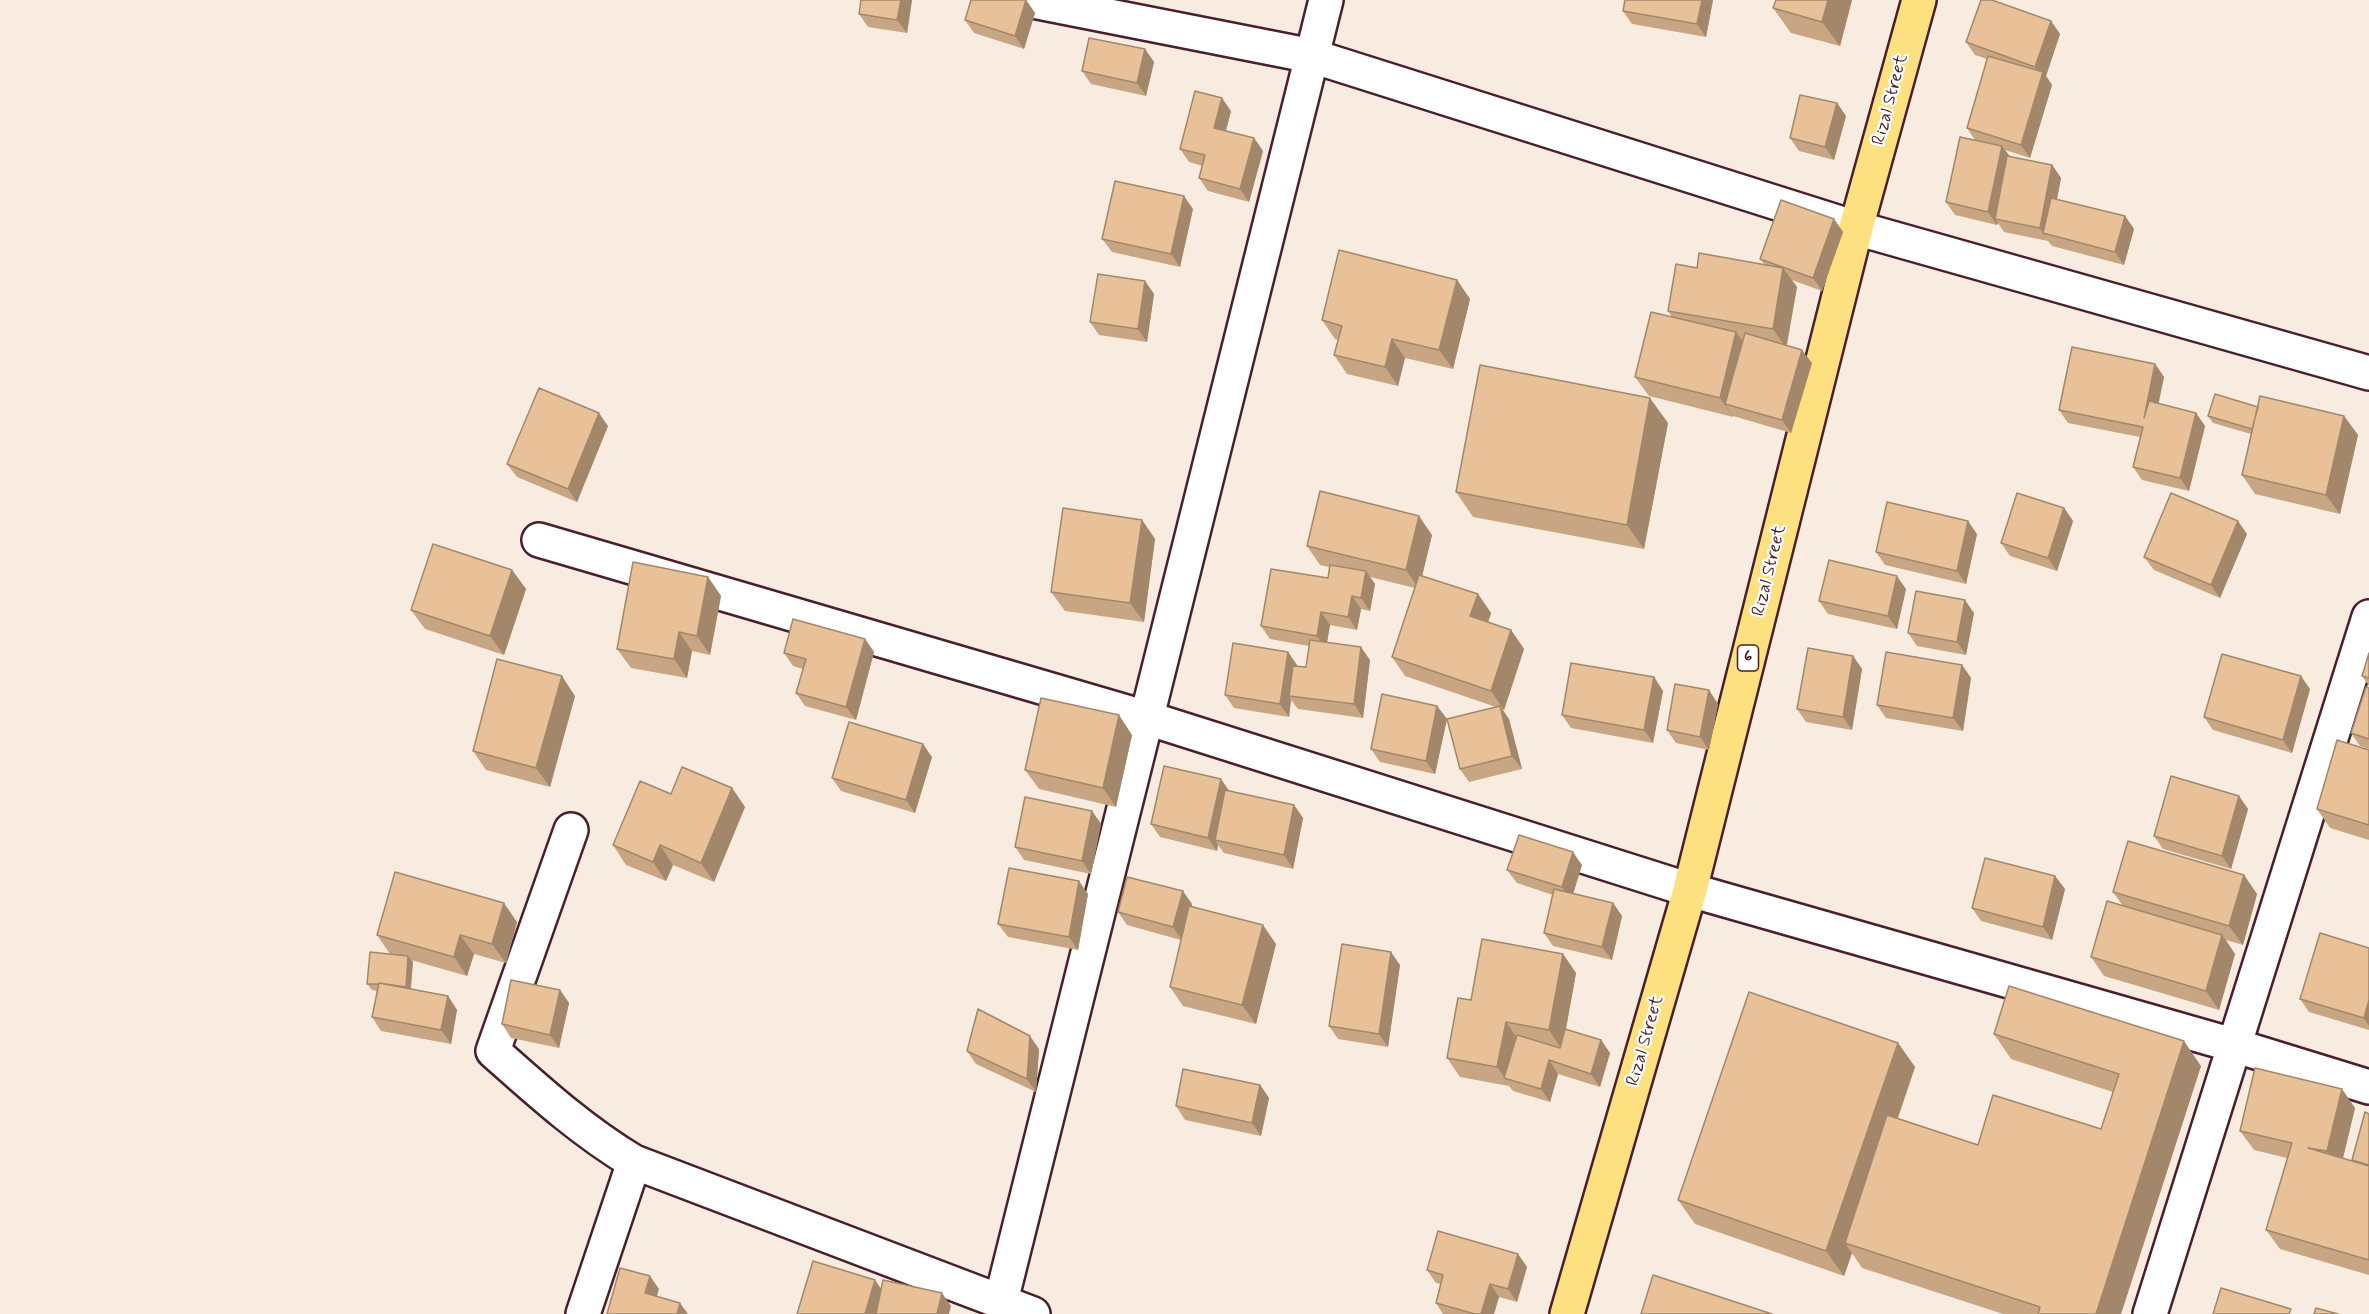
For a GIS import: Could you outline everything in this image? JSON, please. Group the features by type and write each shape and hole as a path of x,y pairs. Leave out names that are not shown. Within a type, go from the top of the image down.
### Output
{"highway":[{"name":"Rizal Street","path":"1567,1314 1690,890 1856,228 1919,0"}],"street":[{"path":"1028,0 1312,56 1856,228 2369,373"},
{"path":"1001,1301 1326,0"},
{"path":"539,540 1147,718 1690,890 2369,1087"},
{"path":"2150,1314 2369,617"},
{"path":"571,830 493,1051 567,1117 603,1144 634,1162 1033,1314"},
{"path":"583,1314 634,1162"}],"building":[{"path":"861,0 901,0 897,20 859,14"},
{"path":"971,0 1026,0 1015,36 965,20"},
{"path":"1625,0 1702,0 1697,24 1623,11"},
{"path":"1776,0 1828,0 1822,22 1773,8"},
{"path":"1981,0 1992,0 2051,21 2035,67 1966,42"},
{"path":"1089,38 1145,49 1137,83 1082,71"},
{"path":"1988,56 2043,72 2021,145 1967,128"},
{"path":"1195,91 1222,98 1214,128 1254,138 1240,189 1199,178 1205,155 1180,149"},
{"path":"1800,95 1837,103 1825,147 1790,138"},
{"path":"1960,137 2002,146 1988,212 1946,202"},
{"path":"2007,156 2052,165 2040,228 1995,219"},
{"path":"1115,181 1184,196 1171,254 1102,239"},
{"path":"2051,198 2125,216 2115,252 2043,233"},
{"path":"1781,200 1834,219 1813,278 1760,259"},
{"path":"1339,250 1457,280 1439,350 1392,339 1385,367 1334,355 1342,326 1322,320"},
{"path":"1699,253 1783,268 1773,329 1668,311 1676,264 1697,268"},
{"path":"1098,274 1145,281 1138,329 1090,322"},
{"path":"1651,312 1736,332 1720,398 1635,377"},
{"path":"1745,333 1802,350 1782,420 1725,404"},
{"path":"2072,347 2155,364 2144,418 2149,401 2196,413 2180,478 2133,467 2143,427 2059,410"},
{"path":"1480,365 1650,398 1627,525 1456,492"},
{"path":"539,388 599,413 568,489 507,464"},
{"path":"2215,394 2258,407 2252,429 2208,416"},
{"path":"2260,396 2344,416 2326,495 2242,475"},
{"path":"1320,491 1419,516 1406,570 1307,546"},
{"path":"2017,493 2064,508 2048,558 2001,543"},
{"path":"2171,493 2238,521 2211,585 2144,557"},
{"path":"1887,502 1968,521 1957,571 1876,552"},
{"path":"1063,508 1142,520 1130,603 1051,592"},
{"path":"433,544 512,570 490,636 411,610"},
{"path":"1829,560 1897,576 1888,616 1819,601"},
{"path":"633,562 708,577 697,636 679,632 674,659 617,649"},
{"path":"1330,565 1366,571 1361,598 1352,596 1348,617 1321,612 1317,636 1261,626 1271,569 1328,578"},
{"path":"1419,575 1478,594 1470,616 1511,630 1491,691 1392,657"},
{"path":"1916,591 1965,600 1957,642 1908,633"},
{"path":"793,619 865,639 846,707 796,693 806,659 784,653"},
{"path":"1310,640 1361,647 1354,704 1289,696 1293,666 1306,667"},
{"path":"1233,643 1288,652 1280,704 1225,695"},
{"path":"1808,648 1853,656 1843,717 1797,709"},
{"path":"1886,652 1962,665 1953,718 1877,705"},
{"path":"2369,653 2369,678 2362,676"},
{"path":"2222,654 2301,676 2283,740 2204,717"},
{"path":"497,659 562,676 536,768 473,751"},
{"path":"1571,663 1654,677 1644,730 1562,715"},
{"path":"1675,684 1709,690 1700,737 1667,730"},
{"path":"2366,687 2369,688 2369,739 2351,733"},
{"path":"1382,694 1437,706 1426,761 1371,749"},
{"path":"1041,698 1119,715 1103,788 1025,770"},
{"path":"1500,706 1512,756 1460,769 1447,719"},
{"path":"849,722 923,744 906,800 832,778"},
{"path":"2337,740 2369,750 2369,825 2317,809"},
{"path":"1164,766 1221,779 1208,838 1151,824"},
{"path":"682,767 732,788 701,863 660,845 653,862 613,845 640,781 671,794"},
{"path":"2171,776 2239,796 2222,856 2154,836"},
{"path":"1225,790 1294,805 1284,855 1215,840"},
{"path":"1025,797 1092,811 1082,861 1015,847"},
{"path":"1519,835 1573,852 1562,887 1507,870"},
{"path":"2128,841 2244,875 2229,926 2113,892"},
{"path":"1985,858 2055,876 2043,927 1972,908"},
{"path":"1009,868 1079,881 1069,937 998,924"},
{"path":"395,872 504,903 492,944 460,935 454,957 377,935"},
{"path":"1127,877 1183,891 1173,927 1118,912"},
{"path":"1554,889 1613,903 1602,947 1544,933"},
{"path":"2107,901 2222,935 2206,991 2091,957"},
{"path":"1189,906 1263,925 1242,1005 1170,987"},
{"path":"2320,933 2369,948 2369,1000 2364,1018 2300,999"},
{"path":"1482,939 1563,954 1549,1030 1506,1022 1497,1067 1447,1058 1458,998 1471,1000"},
{"path":"1342,944 1391,952 1379,1034 1329,1026"},
{"path":"370,952 408,956 406,987 379,983 367,984"},
{"path":"511,980 560,990 550,1035 502,1024"},
{"path":"379,983 448,996 441,1030 372,1017"},
{"path":"2009,986 2184,1041 2096,1314 2038,1314 2040,1307 1845,1243 1887,1115 1978,1145 1993,1095 2101,1129 2119,1074 1994,1034"},
{"path":"1749,992 1898,1043 1826,1251 1678,1200"},
{"path":"978,1009 1030,1036 1027,1079 967,1051"},
{"path":"1565,1029 1601,1040 1591,1074 1549,1060 1541,1089 1504,1078 1517,1035 1560,1048"},
{"path":"2255,1068 2342,1089 2327,1151 2308,1148 2369,1166 2369,1260 2266,1230 2292,1143 2240,1131"},
{"path":"1183,1069 1260,1085 1252,1123 1176,1106"},
{"path":"2365,1112 2369,1114 2369,1165 2352,1160"},
{"path":"1438,1231 1518,1254 1508,1289 1490,1284 1481,1314 1436,1303 1443,1275 1427,1270"},
{"path":"813,1261 875,1280 865,1314 797,1314"},
{"path":"620,1268 650,1276 645,1293 680,1303 677,1314 607,1314"},
{"path":"1653,1275 1772,1314 1641,1314"},
{"path":"883,1280 942,1293 937,1314 876,1314"},
{"path":"2221,1288 2291,1309 2289,1314 2213,1314"},
{"path":"2316,1308 2338,1314 2314,1314"}]}
